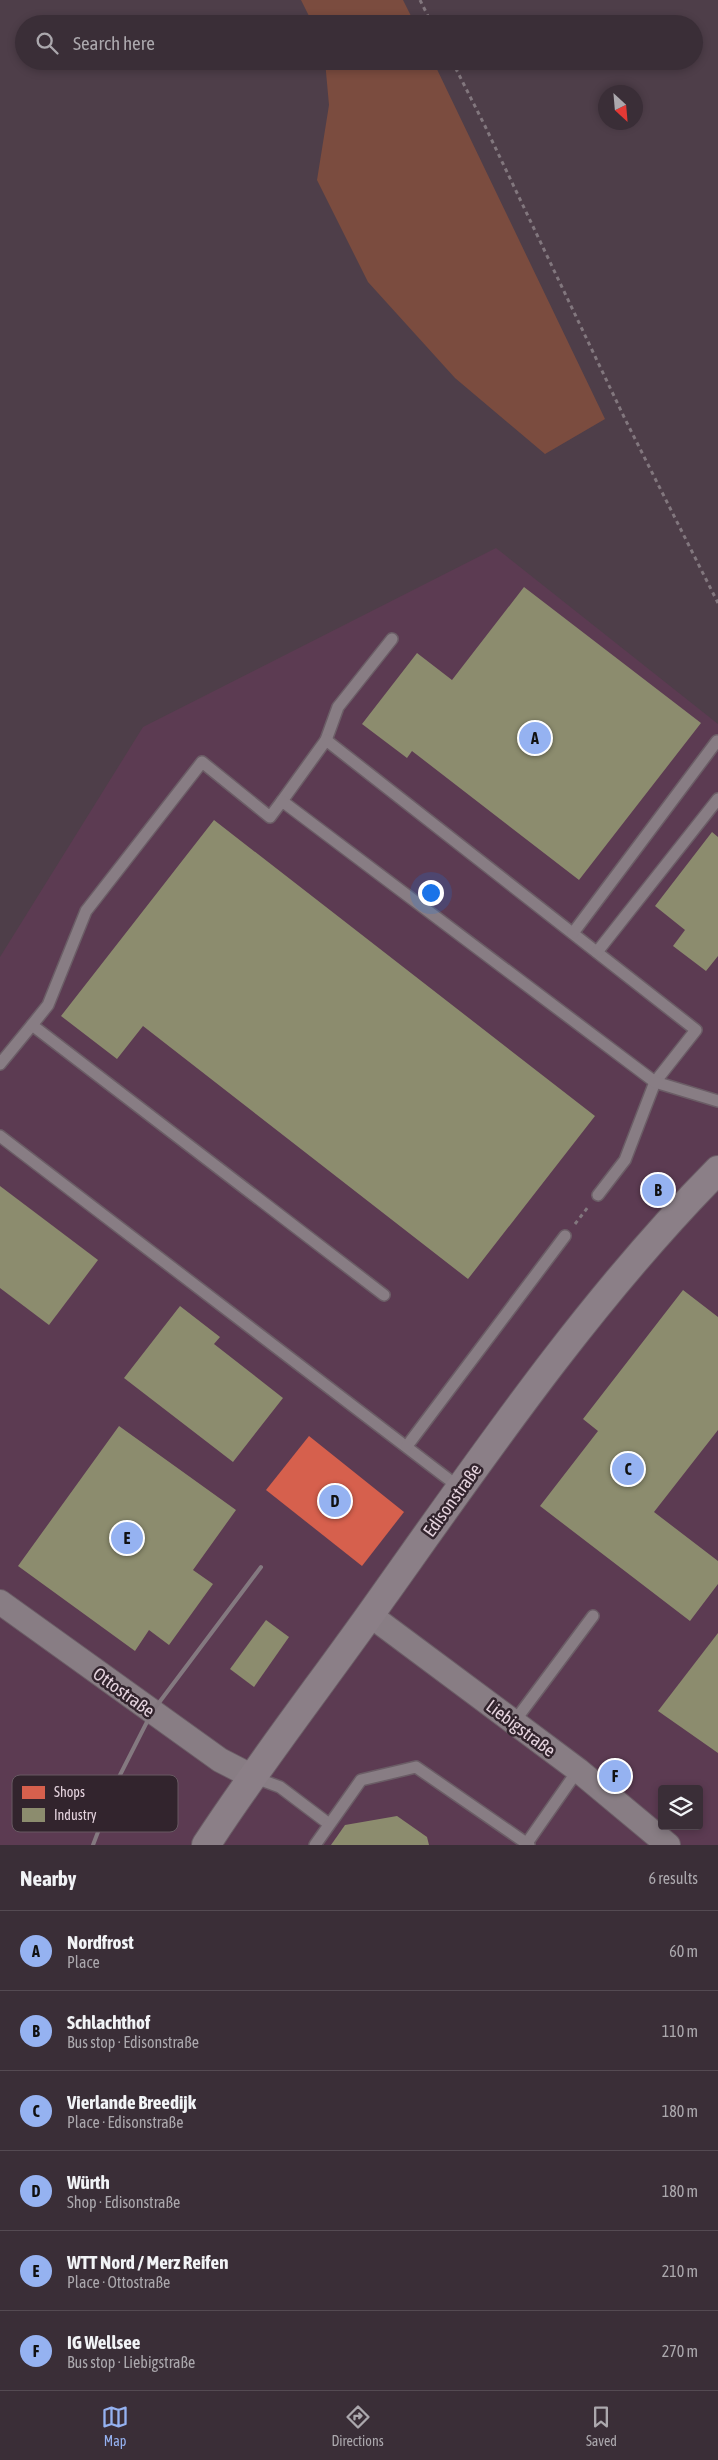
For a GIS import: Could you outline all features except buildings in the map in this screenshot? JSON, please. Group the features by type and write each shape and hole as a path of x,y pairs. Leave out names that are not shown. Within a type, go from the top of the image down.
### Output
{"street":[{"name":"Edisonstraße","path":"206,1845 251,1776 370,1615 460,1488 588,1319 634,1262 718,1170"},
{"name":"Ottostraße","path":"0,1602 220,1760 251,1776"},
{"name":"Liebigstraße","path":"370,1615 578,1770 668,1845"}],"lane":[{"path":"0,1064 48,1005 86,911 202,762 270,818 326,740 338,707 392,639"},
{"path":"326,740 696,1030 655,1082 625,1160 598,1195"},
{"path":"573,933 717,741"},
{"path":"597,952 718,799"},
{"path":"282,800 655,1082 718,1101"},
{"path":"32,1025 384,1295"},
{"path":"0,1136 460,1488"},
{"path":"407,1446 565,1236"},
{"path":"514,1722 593,1616"},
{"path":"315,1845 361,1780 416,1767 528,1844 578,1770"},
{"path":"251,1776 280,1787 329,1824"}],"path":[{"path":"420,0 428,15"},
{"path":"457,70 625,419 718,603"},
{"path":"565,1236 598,1195"}],"shaded area":[{"path":"301,0 403,0 410,15 308,15"},
{"path":"326,70 437,70 605,419 545,454 455,378 368,282 317,180 329,105"},
{"path":"496,548 718,724 718,1845 0,1845 0,957 143,727"}],"railway":[{"path":"120,1775 152,1712 261,1567"},
{"path":"93,1845 98,1832"}],"place":[{"name":"Nordfrost","path":"535,738"},
{"name":"Schlachthof","path":"658,1190"},
{"name":"Vierlande Breedijk","path":"628,1469"},
{"name":"Würth","path":"335,1501"},
{"name":"WTT Nord / Merz Reifen","path":"127,1538"},
{"name":"IG Wellsee","path":"615,1776"}]}
